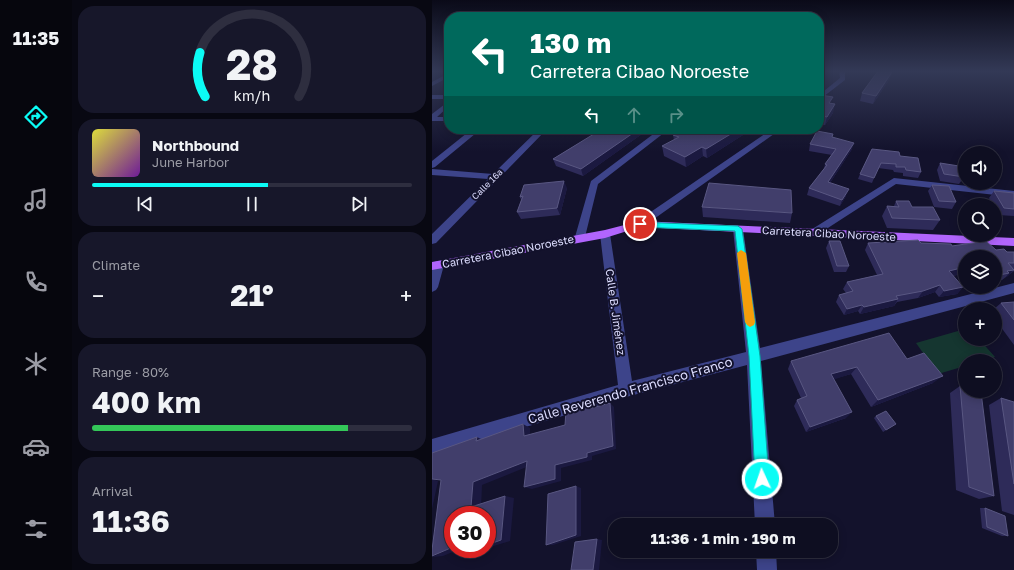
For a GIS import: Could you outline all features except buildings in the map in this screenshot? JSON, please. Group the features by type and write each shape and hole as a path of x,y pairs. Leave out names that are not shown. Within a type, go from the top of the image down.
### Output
{"main road":[{"name":"Carretera Cibao Noroeste","path":"435,266 580,237 605,234 640,224 1014,242"}],"street":[{"path":"432,118 444,107"},
{"path":"432,118 444,119"},
{"path":"432,165 471,134"},
{"name":"Calle 16ª","path":"432,240 538,134"},
{"path":"580,237 594,183 658,134"},
{"path":"640,224 770,134"},
{"path":"432,172 494,177"},
{"path":"813,233 894,181 1014,194"},
{"path":"738,229 754,356 765,518"},
{"name":"Calle B. Jiménez","path":"605,234 626,390"},
{"path":"432,287 435,266"},
{"name":"Calle Reverendo Francisco Franco","path":"432,447 626,390 1014,288"},
{"path":"766,558 767,570"}],"green space":[{"path":"958,331 958,346 985,346 992,354 958,354 958,368 938,374 916,343"}],"slow traffic":[{"path":"741,253 750,322"}],"route":[{"path":"640,224 738,229 754,356 762,479"}]}
